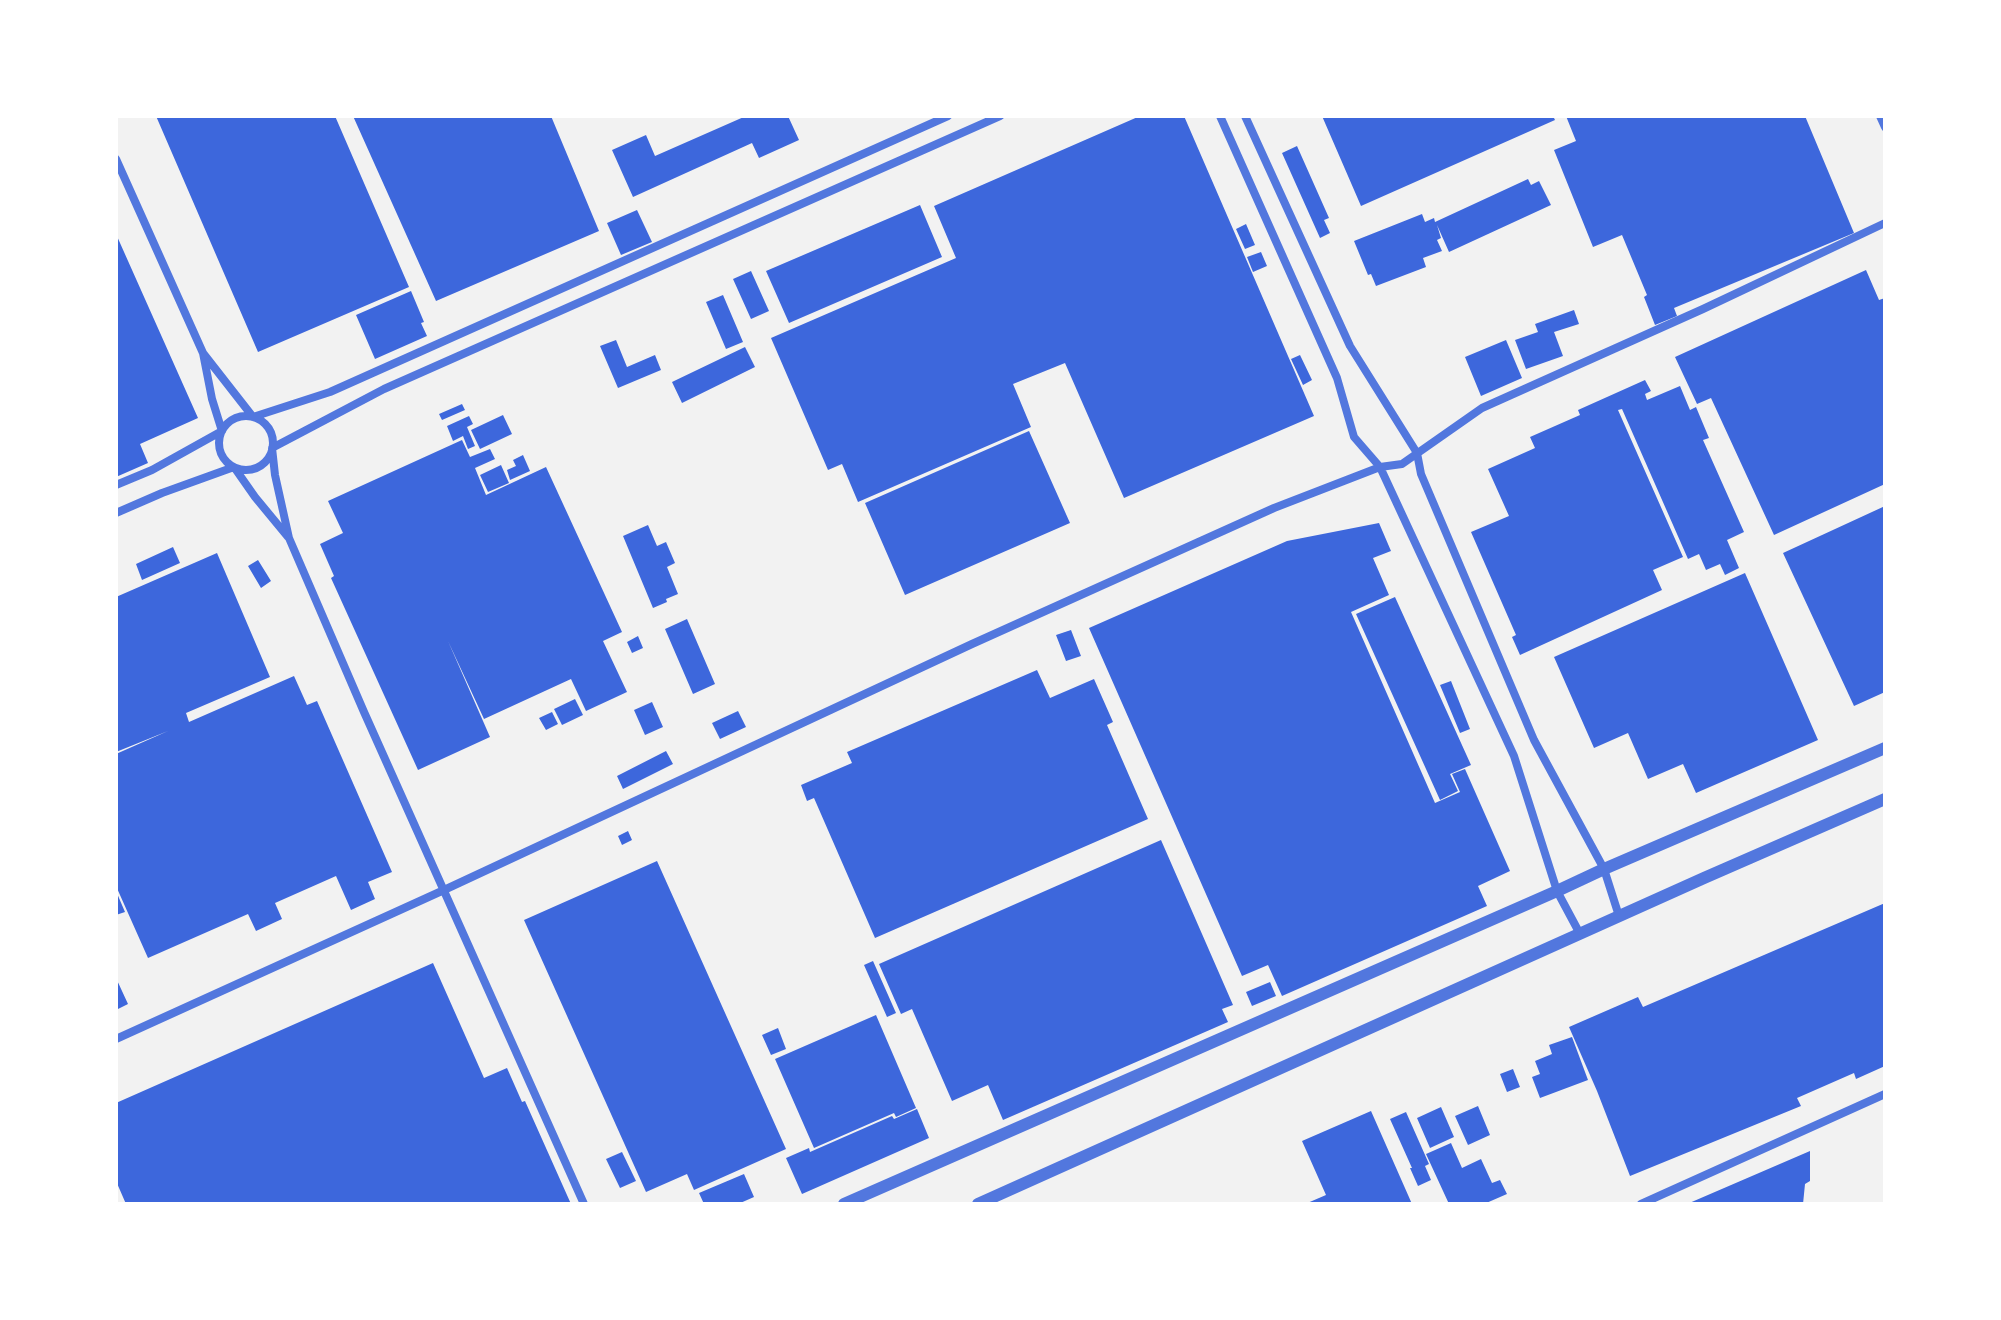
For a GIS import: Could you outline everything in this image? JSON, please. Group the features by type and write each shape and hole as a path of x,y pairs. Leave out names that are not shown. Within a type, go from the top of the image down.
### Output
{"street":[{"path":"116,485 152,470 222,431 237,418 253,417 330,392 948,116"},
{"path":"272,448 384,389 1000,116"},
{"path":"1220,116 1337,378 1354,437 1380,467 1514,756 1557,891 1580,934"},
{"path":"1245,116 1350,346 1417,453 1421,474 1534,740 1604,869 1619,916"},
{"path":"1880,116 1885,127"},
{"path":"116,159 203,353 222,431 220,451 226,462 234,467 241,470 256,468 269,457 273,440 270,431 262,421 253,417 203,353"},
{"path":"835,166 843,186"},
{"path":"116,1039 1274,508 1380,467 1402,464 1482,408 1885,223"},
{"path":"623,260 631,280"},
{"path":"460,333 469,352"},
{"path":"272,448 289,538 584,1204"},
{"path":"116,513 234,467"},
{"path":"234,467 289,538"},
{"path":"844,1204 1885,748"},
{"path":"978,1204 1885,799"},
{"path":"1641,1204 1885,1094"}],"building":[{"path":"156,116 335,116 409,287 258,352"},
{"path":"353,116 551,116 599,231 436,301"},
{"path":"746,116 788,116 799,140 759,158 752,143 633,197 612,150 646,135 655,156"},
{"path":"1140,116 1184,116 1314,416 1124,498 1065,363 1013,384 1031,427 858,502 842,464 828,470 771,338 956,258 934,206"},
{"path":"1322,116 1553,116 1555,120 1361,206"},
{"path":"1566,116 1805,116 1854,233 1674,308 1677,316 1655,325 1644,297 1647,295 1622,235 1593,247 1554,150 1576,141"},
{"path":"1297,146 1329,218 1324,220 1330,233 1320,238 1282,153"},
{"path":"1528,179 1531,185 1539,181 1551,205 1449,252 1437,225 1441,238 1437,240 1442,251 1423,258 1426,267 1376,286 1371,274 1368,275 1354,241 1422,214 1425,222 1434,218 1435,222"},
{"path":"920,205 942,257 789,323 766,271"},
{"path":"637,210 652,242 621,255 607,223"},
{"path":"1246,224 1255,245 1245,249 1236,229"},
{"path":"116,234 198,418 140,444 148,463 116,477"},
{"path":"1261,252 1267,266 1253,272 1247,257"},
{"path":"1866,270 1879,300 1885,298 1885,484 1774,535 1711,398 1697,404 1675,357"},
{"path":"751,271 769,311 751,319 733,279"},
{"path":"411,291 427,336 375,359 356,315"},
{"path":"723,295 743,342 726,349 706,302"},
{"path":"1574,310 1579,324 1554,332 1563,356 1526,369 1515,340 1538,332 1535,324"},
{"path":"616,340 627,367 655,355 661,370 618,388 600,346"},
{"path":"1506,340 1522,378 1481,396 1465,357"},
{"path":"745,347 755,367 682,403 672,382"},
{"path":"1300,355 1312,380 1303,385 1291,359"},
{"path":"1645,380 1651,391 1645,394 1647,400 1680,386 1690,410 1696,407 1709,438 1703,440 1744,532 1727,540 1739,568 1725,575 1720,564 1706,570 1699,554 1688,559 1622,409 1618,410 1683,557 1653,570 1662,590 1520,655 1512,637 1516,635 1471,532 1509,516 1488,469 1535,448 1530,437 1580,415 1578,410"},
{"path":"462,404 465,410 442,420 439,414"},
{"path":"503,415 512,434 480,449 471,430"},
{"path":"469,416 473,424 467,427 475,446 468,449 463,436 453,441 447,426"},
{"path":"1029,431 1070,523 905,595 865,503"},
{"path":"462,440 470,457 490,449 495,459 475,468 486,495 546,467 622,632 603,641 627,692 586,711 571,679 484,719 448,641 490,737 418,770 331,578 334,576 320,544 343,533 328,501"},
{"path":"523,455 530,471 510,480 507,470 516,466 513,460"},
{"path":"501,465 509,483 488,492 480,475"},
{"path":"1885,506 1885,692 1854,706 1783,553"},
{"path":"1379,523 1391,551 1373,558 1389,595 1351,612 1435,803 1460,792 1452,774 1465,769 1510,871 1478,886 1487,906 1282,996 1268,965 1242,976 1089,628 1287,541"},
{"path":"648,525 657,546 666,542 675,563 667,567 678,594 653,608 623,536"},
{"path":"173,547 180,563 142,580 136,564"},
{"path":"217,553 270,677 186,713 189,722 294,676 307,705 317,701 392,872 368,882 375,899 351,910 336,876 275,903 282,919 256,931 248,914 148,958 116,886 116,754 168,731 116,752 116,597"},
{"path":"258,560 271,581 261,588 248,566"},
{"path":"1745,573 1818,740 1696,793 1683,764 1648,779 1628,733 1594,748 1554,657"},
{"path":"1395,597 1471,765 1450,774 1458,791 1440,800 1356,614"},
{"path":"687,619 715,684 693,694 665,629"},
{"path":"1071,630 1081,656 1066,661 1056,635"},
{"path":"638,636 643,648 632,653 627,642"},
{"path":"1037,670 1050,698 1094,679 1113,722 1107,725 1148,819 875,938 814,798 807,801 801,785 852,763 847,752"},
{"path":"1451,681 1470,729 1460,733 1440,685"},
{"path":"575,699 583,715 562,725 554,709"},
{"path":"652,702 663,727 645,735 634,710"},
{"path":"738,711 746,727 720,739 712,723"},
{"path":"552,712 558,724 546,730 539,718"},
{"path":"666,751 673,764 623,789 617,776"},
{"path":"628,831 632,840 622,845 618,836"},
{"path":"1161,840 1233,1005 1222,1009 1228,1022 1003,1120 988,1085 952,1101 912,1009 901,1014 879,964"},
{"path":"657,861 786,1149 694,1190 687,1174 646,1192 524,920"},
{"path":"116,891 125,912 116,915"},
{"path":"1885,903 1885,1066 1856,1079 1854,1073 1797,1098 1801,1106 1630,1176 1569,1027 1638,997 1643,1007"},
{"path":"873,961 896,1013 887,1017 864,965"},
{"path":"433,963 484,1078 507,1068 571,1204 126,1204 116,1181 116,1103"},
{"path":"116,978 128,1004 116,1010"},
{"path":"1270,982 1276,996 1252,1006 1246,992"},
{"path":"876,1015 916,1108 896,1117 894,1113 814,1148 775,1059"},
{"path":"778,1028 786,1049 771,1055 762,1035"},
{"path":"1572,1037 1588,1080 1540,1098 1532,1077 1540,1074 1535,1061 1552,1054 1549,1045"},
{"path":"1513,1069 1520,1087 1507,1092 1500,1074"},
{"path":"1478,1106 1490,1135 1468,1145 1455,1116"},
{"path":"1441,1107 1454,1137 1430,1148 1417,1118"},
{"path":"917,1109 929,1138 802,1194 786,1158 809,1148 810,1152 892,1116 894,1119"},
{"path":"1371,1111 1412,1204 1305,1204 1326,1195 1302,1141"},
{"path":"1406,1112 1429,1164 1425,1166 1431,1180 1418,1186 1390,1119"},
{"path":"1451,1143 1462,1168 1481,1159 1492,1183 1500,1180 1507,1194 1484,1204 1449,1204 1426,1154"},
{"path":"1810,1151 1810,1181 1805,1184 1803,1204 1687,1204"},
{"path":"622,1152 636,1181 620,1188 606,1159"},
{"path":"744,1174 754,1197 738,1204 704,1204 699,1193"}]}
